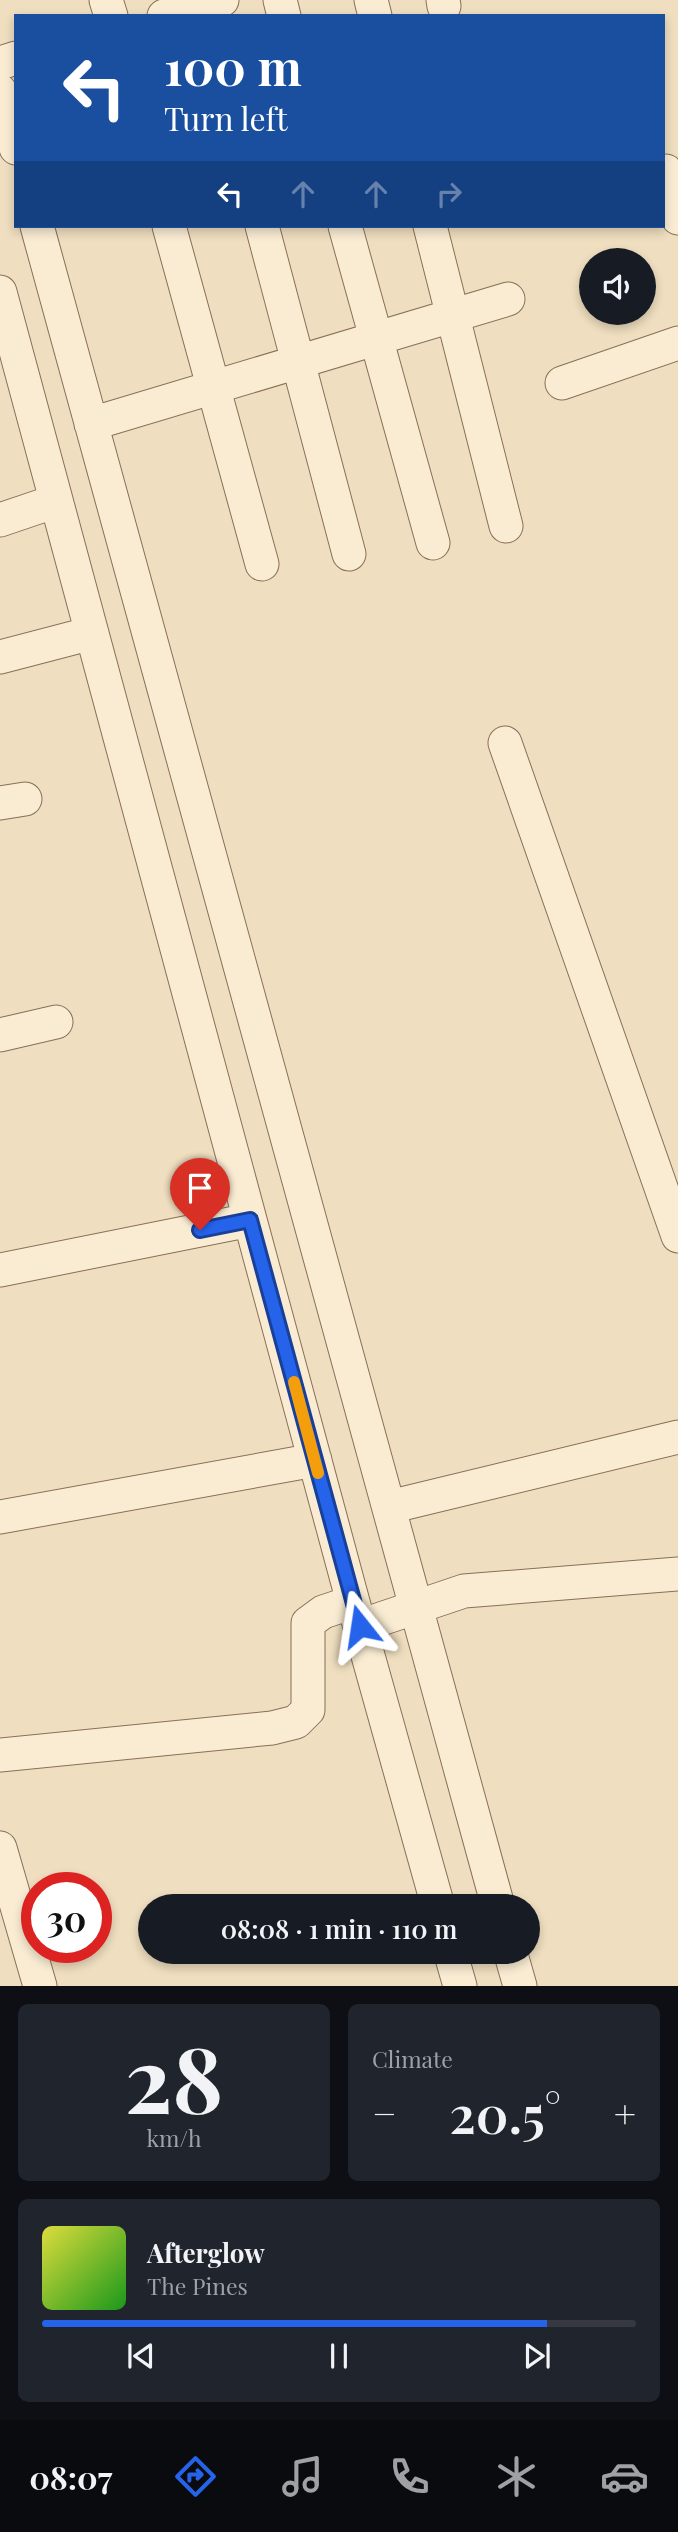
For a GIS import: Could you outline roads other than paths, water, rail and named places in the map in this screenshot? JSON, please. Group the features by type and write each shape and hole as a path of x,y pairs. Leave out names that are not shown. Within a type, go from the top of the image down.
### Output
{"street":[{"path":"172,14 206,5"},
{"path":"0,91 14,141"},
{"path":"666,171 678,218"},
{"path":"38,228 495,1894"},
{"path":"170,228 262,564"},
{"path":"263,228 300,360 349,554"},
{"path":"346,228 433,544"},
{"path":"431,228 506,526"},
{"path":"0,292 12,386 56,501 356,1614 435,1894"},
{"path":"92,424 377,336 508,299"},
{"path":"562,383 678,343"},
{"path":"0,520 56,501"},
{"path":"0,657 92,633"},
{"path":"505,743 678,1237"},
{"path":"0,1035 56,1022"},
{"path":"0,1270 250,1220"},
{"path":"389,1507 678,1437"},
{"path":"0,1517 315,1460"},
{"path":"0,1755 272,1728 296,1722 308,1710 308,1623 323,1612 356,1614 416,1606 464,1591 678,1574"},
{"path":"0,1848 40,1986"},
{"path":"454,1964 460,1986"},
{"path":"514,1964 520,1986"}]}
